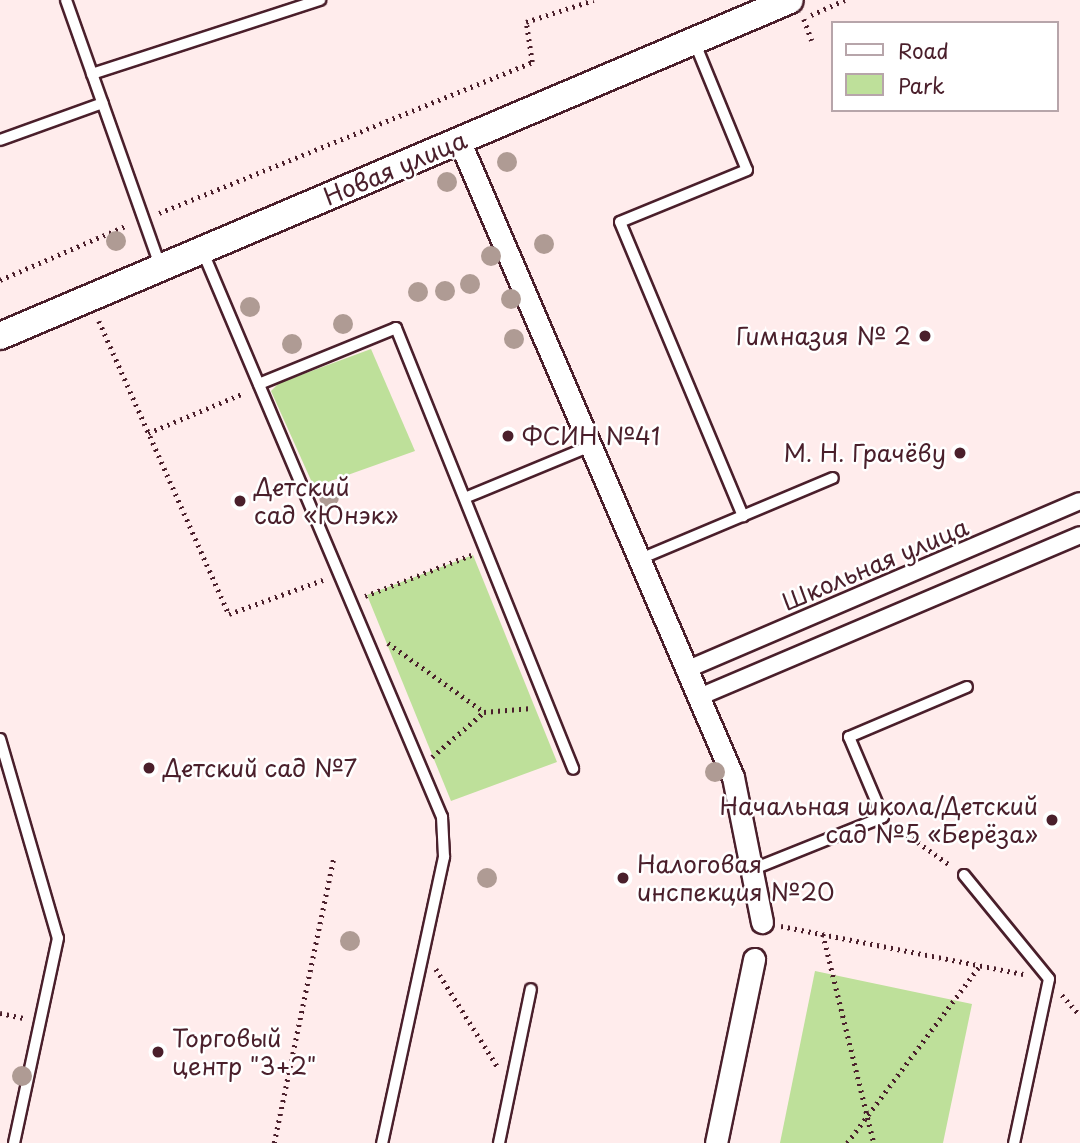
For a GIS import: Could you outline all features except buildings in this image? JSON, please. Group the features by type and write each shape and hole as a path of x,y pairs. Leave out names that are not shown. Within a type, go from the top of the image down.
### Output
{"street":[{"name":"Новая улица","path":"0,336 694,41 797,9"},
{"path":"459,140 733,777 762,922"},
{"name":"Школьная улица","path":"688,669 1080,501"},
{"path":"699,698 1080,535"},
{"path":"716,1143 754,959"}],"lane":[{"path":"66,0 161,268"},
{"path":"92,74 320,0"},
{"path":"694,41 747,170 620,222 743,516"},
{"path":"0,140 103,103"},
{"path":"202,250 442,817 444,857 383,1143"},
{"path":"260,388 396,328 489,549 573,769"},
{"path":"467,497 591,446"},
{"path":"640,559 833,478"},
{"path":"751,870 883,817 849,737 967,687"},
{"path":"0,739 58,938 15,1143"},
{"path":"964,875 1049,979 1014,1143"},
{"path":"499,1143 531,989"}],"path":[{"path":"0,280 143,219 532,62 526,22 594,0"},
{"path":"797,9 812,41"},
{"path":"98,320 229,614 339,574"},
{"path":"148,433 238,394 260,388"},
{"path":"351,601 489,549"},
{"path":"360,623 484,712"},
{"path":"421,767 484,712 549,707"},
{"path":"883,817 964,875"},
{"path":"274,1143 334,856"},
{"path":"762,922 1049,979"},
{"path":"823,934 874,1143"},
{"path":"424,950 510,1087"},
{"path":"847,1143 980,965"},
{"path":"0,1013 40,1022"}],"green space":[{"path":"371,349 415,451 314,487 271,391 279,383"},
{"path":"473,555 557,762 451,801 367,595"},
{"path":"815,971 972,1004 943,1143 780,1143"}],"place":[{"name":"Гимназия № 2","path":"925,336"},
{"name":"ФСИН №41","path":"508,436"},
{"name":"М. Н. Грачёву","path":"960,453"},
{"name":"Детский сад «Юнэк»","path":"240,501"},
{"name":"Детский сад №7","path":"149,768"},
{"name":"Начальная школа/Детский сад №5 «Берёза»","path":"1052,820"},
{"name":"Налоговая инспекция №20","path":"623,878"},
{"name":"Торговый центр \"3+2\"","path":"158,1052"}]}
